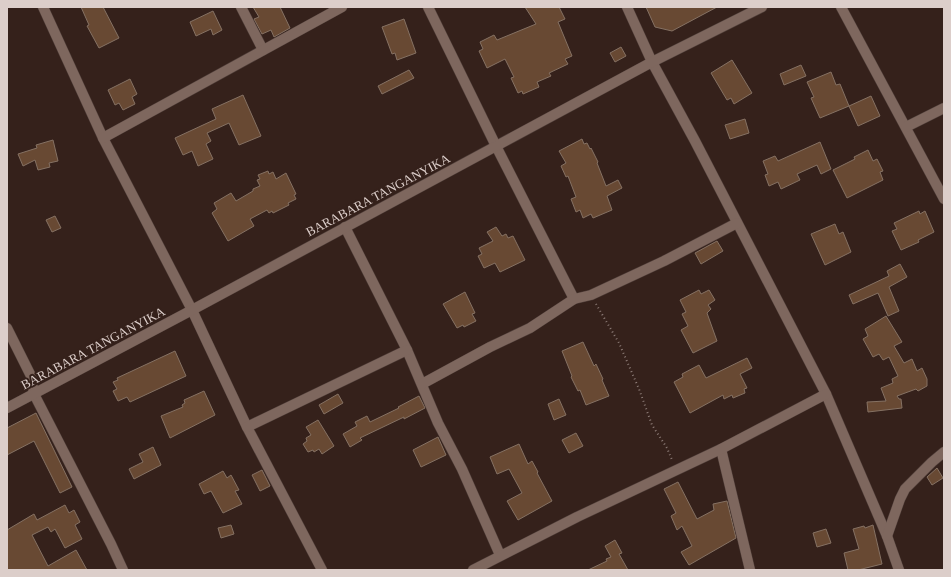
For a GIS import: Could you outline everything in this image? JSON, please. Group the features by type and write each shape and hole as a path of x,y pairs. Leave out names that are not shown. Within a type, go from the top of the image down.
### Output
{"street":[{"path":"43,7 103,138 192,310 247,427 322,570"},
{"path":"241,7 263,50"},
{"path":"103,138 342,7"},
{"path":"428,7 496,146 574,299"},
{"path":"627,7 652,62 695,141 826,394 887,536 899,570"},
{"name":"BARABARA TANGANYIKA","path":"7,408 652,62 762,7"},
{"path":"841,7 944,199"},
{"path":"906,127 944,108"},
{"path":"422,384 490,347 530,328 574,299 591,295 664,262 737,223"},
{"path":"345,227 408,350 438,423 462,469 500,556"},
{"path":"7,328 31,376 34,394 123,570"},
{"path":"247,427 408,350"},
{"path":"473,570 721,449 826,394"},
{"path":"721,449 750,570"},
{"path":"887,536 905,489 944,452"}],"path":[{"path":"591,295 619,343 652,425 667,448 677,470"}],"building":[{"path":"81,7 103,7 119,38 99,48 87,26 89,25"},
{"path":"253,7 280,7 290,28 274,37 271,30 262,34 254,19 259,17"},
{"path":"525,7 559,7 565,19 558,22 572,56 565,59 568,64 549,73 551,76 537,82 539,87 523,94 522,91 518,93 511,78 514,77 505,59 487,68 479,51 483,49 480,42 494,35 497,40 536,24"},
{"path":"646,7 717,7 672,31 655,27"},
{"path":"213,11 222,30 213,35 211,29 196,36 190,22"},
{"path":"404,19 416,53 397,60 395,53 392,54 382,27"},
{"path":"621,47 626,56 615,62 610,53"},
{"path":"732,60 752,93 734,104 731,98 727,100 711,73"},
{"path":"801,65 806,76 784,85 780,74"},
{"path":"409,70 414,78 382,94 378,86"},
{"path":"831,72 836,85 840,84 849,106 820,118 811,98 814,97 807,82"},
{"path":"130,79 137,94 132,97 135,104 123,110 119,103 115,105 108,90"},
{"path":"243,95 261,136 239,145 229,123 207,133 211,141 206,144 213,159 198,166 192,151 183,155 175,138 216,119 212,109"},
{"path":"871,96 880,116 858,126 849,106"},
{"path":"745,119 749,133 730,139 725,125"},
{"path":"582,139 584,144 587,143 590,149 591,148 598,162 597,163 606,186 618,180 622,188 607,196 612,210 593,218 591,214 583,218 580,210 576,212 571,199 576,197 568,176 566,177 561,166 566,163 559,151"},
{"path":"53,140 58,161 49,163 50,167 38,170 35,160 23,166 18,154 37,148 36,145"},
{"path":"820,142 831,169 821,174 817,165 797,174 800,180 781,189 778,182 769,186 765,175 768,174 763,161 775,156 778,161"},
{"path":"868,150 873,161 877,159 883,171 880,172 883,180 847,198 833,170 855,159 854,157"},
{"path":"268,171 269,174 273,172 276,179 286,173 296,194 294,195 296,199 288,203 289,205 273,213 272,211 269,213 267,210 250,219 254,226 228,241 212,213 217,209 214,203 231,193 236,201 253,191 253,189 260,186 257,180 260,179 258,175"},
{"path":"919,211 920,214 925,211 934,232 918,240 919,242 901,250 892,231 897,229 894,223"},
{"path":"55,216 61,228 52,232 46,220"},
{"path":"835,224 839,234 843,232 851,252 825,265 811,234"},
{"path":"496,227 502,236 506,234 508,238 513,236 525,260 500,272 495,263 484,268 478,256 482,254 479,248 493,241 487,232"},
{"path":"717,241 723,251 701,264 695,253"},
{"path":"900,264 907,277 889,287 899,311 888,316 878,293 853,304 849,295 889,276 887,271"},
{"path":"699,290 701,294 709,290 715,300 708,305 711,309 707,313 717,341 693,353 681,330 688,326 682,314 686,312 680,300"},
{"path":"465,292 475,313 472,314 476,321 464,327 463,325 457,328 443,304"},
{"path":"886,316 902,342 894,346 904,363 912,359 917,371 922,368 927,379 927,386 918,391 916,389 897,396 901,399 902,408 868,412 867,402 886,401 881,388 893,383 892,379 898,376 889,357 883,360 879,354 873,357 863,339 868,336 865,329"},
{"path":"583,342 594,366 596,364 609,396 586,405 580,390 578,391 571,377 572,376 562,351"},
{"path":"175,351 186,376 130,402 127,397 118,401 113,391 117,389 113,382 118,380 117,378"},
{"path":"747,358 752,368 740,374 747,388 744,389 745,393 733,398 732,395 724,399 723,395 690,413 674,382 683,377 682,374 699,365 706,378"},
{"path":"204,391 215,415 170,438 161,416 183,407 182,405 185,403 184,400"},
{"path":"338,394 343,403 324,414 319,405"},
{"path":"419,396 425,408 360,438 362,440 350,447 343,434 357,426 355,422 367,416 370,422 399,408 398,407"},
{"path":"559,399 566,415 554,420 548,404"},
{"path":"36,413 72,487 60,493 34,441 7,455 7,428"},
{"path":"318,420 334,446 322,454 319,449 314,452 313,450 308,452 303,444 307,441 306,438 311,435 306,427"},
{"path":"576,433 583,446 569,453 562,440"},
{"path":"438,437 446,455 421,467 413,450"},
{"path":"519,444 528,464 532,461 552,501 518,520 507,501 522,493 509,469 497,474 490,457"},
{"path":"153,447 161,465 134,479 129,469 143,462 139,454"},
{"path":"937,468 943,478 932,485 927,477"},
{"path":"262,470 270,486 260,491 252,475"},
{"path":"223,471 227,478 231,475 239,490 235,491 242,504 223,513 211,491 204,494 199,484"},
{"path":"678,482 697,519 714,510 713,504 727,501 736,538 689,565 681,552 692,546 682,526 677,530 671,516 676,513 664,489"},
{"path":"65,505 69,513 74,510 80,522 75,525 82,539 65,548 55,529 51,532 48,527 32,535 48,566 76,550 87,570 7,570 7,530 34,514 37,520"},
{"path":"231,525 234,534 221,538 218,528"},
{"path":"873,525 882,564 858,570 848,570 844,553 859,549 853,529 864,526 865,528"},
{"path":"826,529 831,543 817,547 813,533"},
{"path":"615,540 622,553 619,554 628,570 588,570 607,561 606,559 611,557 605,546"}]}
